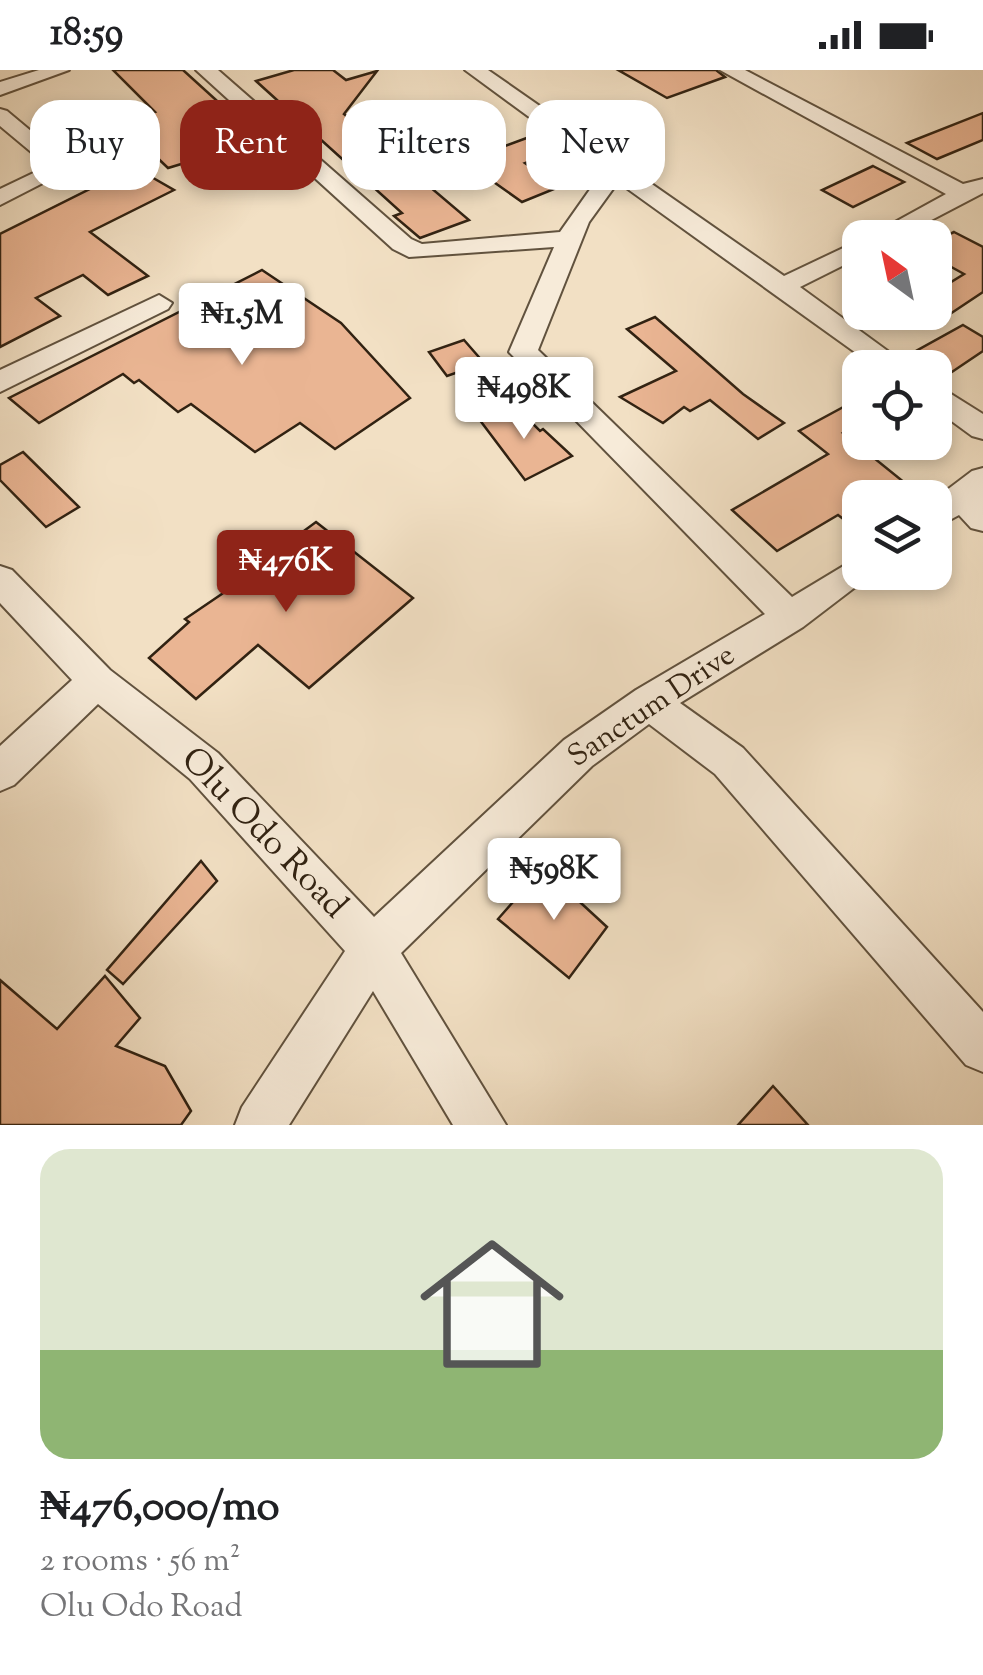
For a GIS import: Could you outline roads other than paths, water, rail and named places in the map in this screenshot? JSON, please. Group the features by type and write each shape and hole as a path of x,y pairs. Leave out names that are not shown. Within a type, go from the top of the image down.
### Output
{"street":[{"path":"0,89 60,70"},
{"path":"206,70 402,244 418,252 571,238"},
{"path":"475,70 526,105"},
{"path":"730,70 973,189"},
{"path":"0,115 64,167 0,198"},
{"path":"913,220 973,189"},
{"path":"601,190 578,222 523,352 790,618"},
{"path":"647,190 872,350"},
{"path":"783,286 842,256"},
{"path":"0,382 160,303"},
{"path":"952,406 983,429"},
{"name":"Olu Odo Road","path":"0,580 98,681 204,766 373,949 481,1125"},
{"name":"Sanctum Drive","path":"260,1125 373,949 578,752 649,702 790,618 842,582"},
{"path":"0,772 98,681"},
{"path":"649,702 729,761 983,1048"}]}
